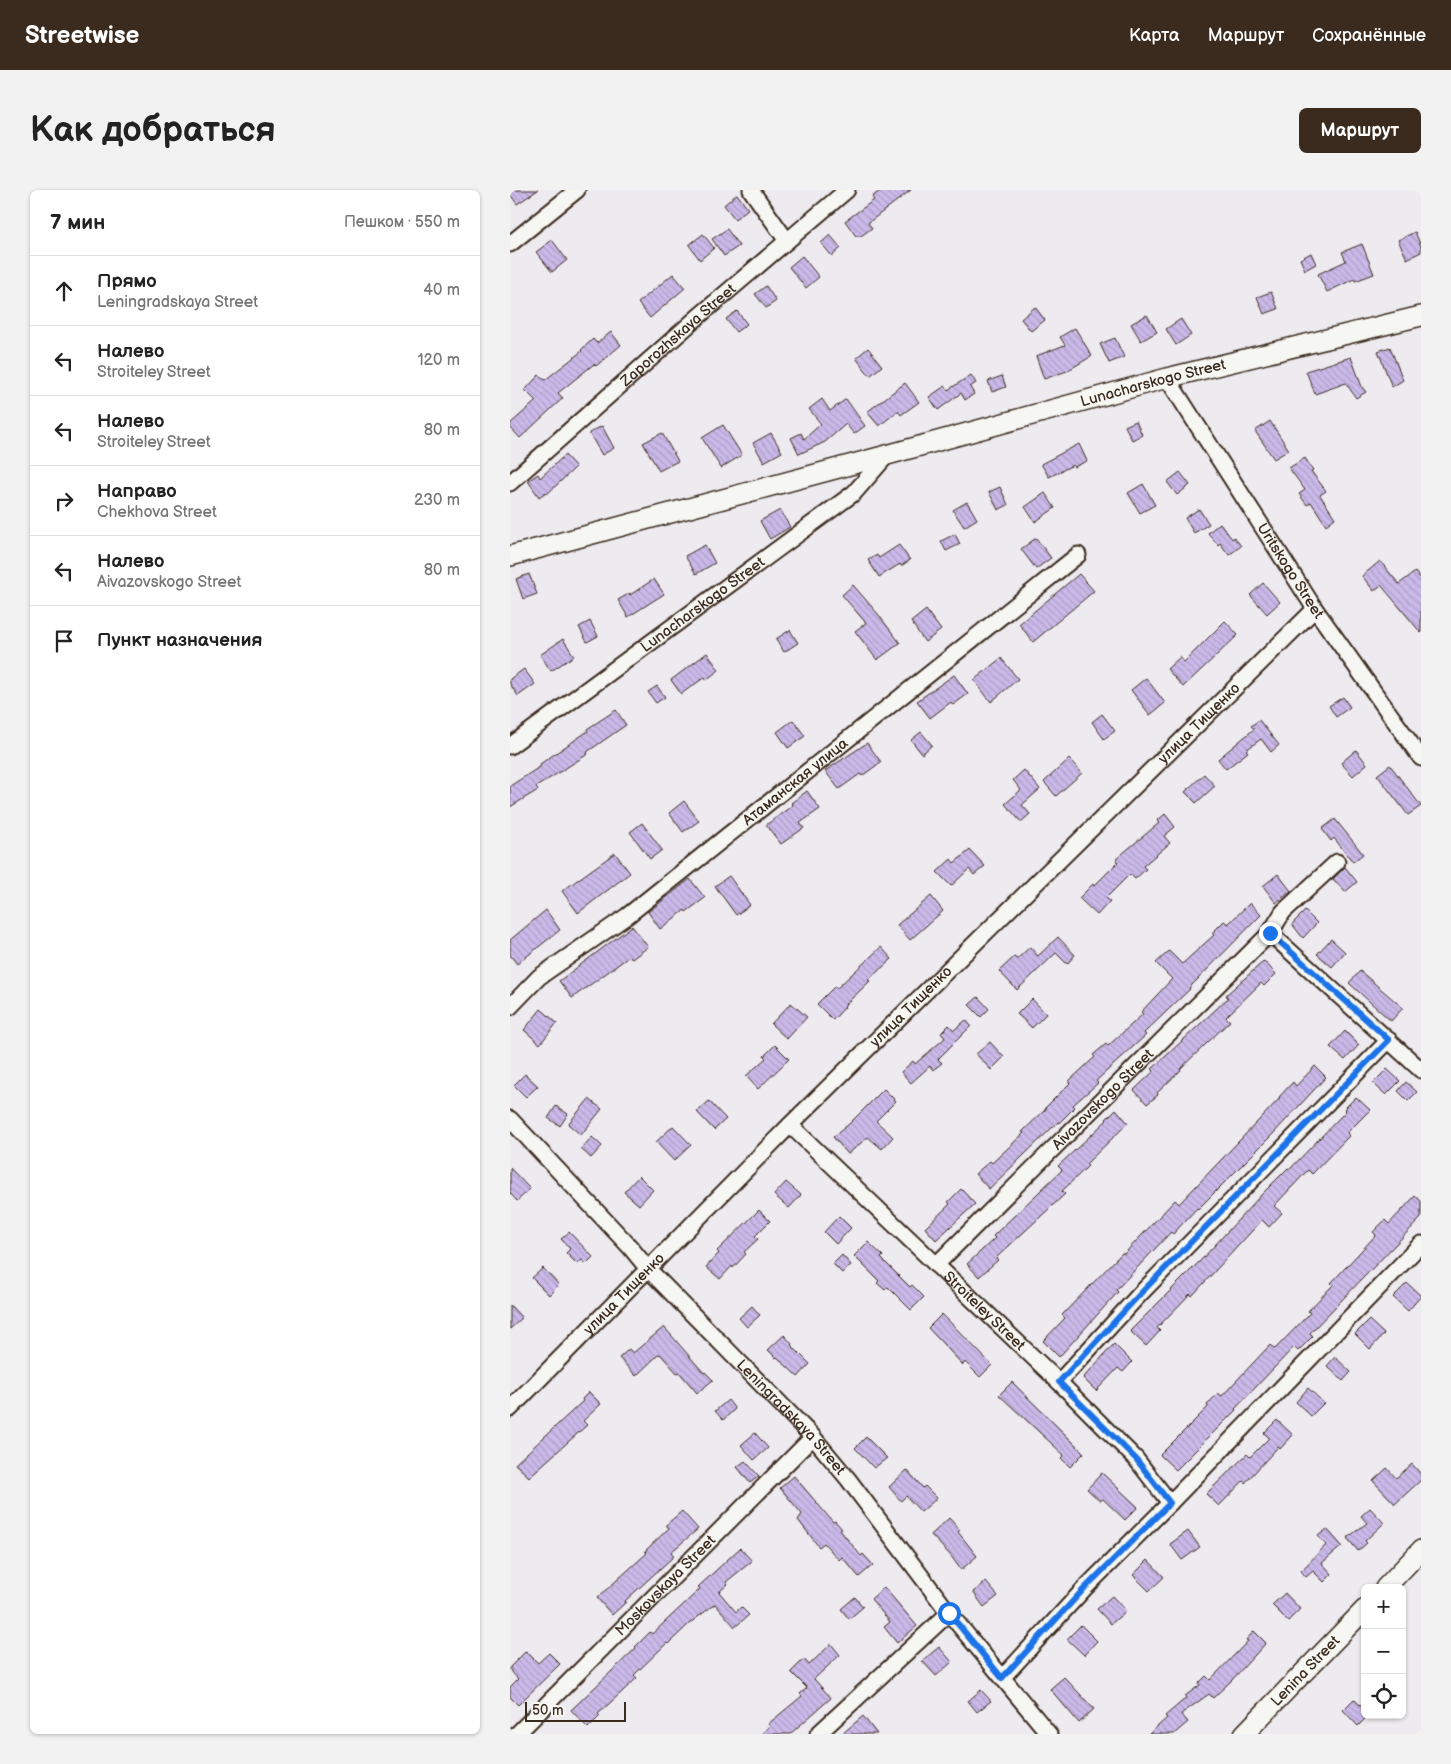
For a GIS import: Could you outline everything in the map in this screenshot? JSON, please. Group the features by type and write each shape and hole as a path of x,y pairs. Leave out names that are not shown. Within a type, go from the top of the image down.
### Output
{"main road":[{"name":"Lunacharskogo Street","path":"510,556 1167,378 1421,316"},
{"path":"1389,1584 1421,1550"},
{"name":"Lenina Street","path":"1244,1734 1361,1612"}],"street":[{"path":"510,244 578,190"},
{"path":"751,190 787,241"},
{"name":"Zaporozhskaya Street","path":"510,483 699,316 847,190"},
{"name":"Uritskogo Street","path":"1167,378 1315,608 1421,758"},
{"name":"Lunacharskogo Street","path":"510,746 854,493 887,455"},
{"name":"Атаманская улица","path":"510,1007 539,977 627,916 1078,555"},
{"name":"улица Тищенко","path":"510,1409 790,1125 1315,608"},
{"name":"Aivazovskogo Street","path":"936,1265 1270,933 1283,912 1337,862"},
{"path":"1270,933 1421,1070"},
{"path":"1059,1382 1140,1294 1389,1040"},
{"name":"Leningradskaya Street","path":"510,1119 630,1247 648,1270 813,1437 848,1479 949,1613 1049,1734"},
{"name":"Stroiteley Street","path":"790,1125 1059,1382 1136,1459 1170,1503"},
{"path":"1002,1678 1084,1589 1421,1244"},
{"name":"Moskovskaya Street","path":"517,1734 813,1437"},
{"path":"818,1734 949,1613"}],"building":[{"path":"510,190 538,190 517,204 510,194"},
{"path":"881,190 911,190 868,223 872,228 861,236 856,236 845,221 874,200 872,197"},
{"path":"737,194 748,209 735,219 724,205"},
{"path":"727,229 739,246 724,256 712,239"},
{"path":"1415,232 1421,246 1421,252 1407,259 1398,240"},
{"path":"703,234 714,248 700,260 689,245"},
{"path":"830,235 841,248 832,256 821,243"},
{"path":"552,240 567,260 552,272 536,252"},
{"path":"1362,244 1374,274 1355,281 1354,279 1327,292 1318,274 1346,261 1342,252"},
{"path":"1311,253 1316,264 1305,270 1300,259"},
{"path":"802,256 819,277 806,288 789,267"},
{"path":"673,274 685,288 650,318 638,303"},
{"path":"766,286 776,301 766,308 755,294"},
{"path":"1271,292 1278,309 1264,314 1257,297"},
{"path":"1035,307 1045,320 1031,331 1021,319"},
{"path":"737,311 747,324 736,332 726,319"},
{"path":"1147,315 1157,332 1141,341 1131,324"},
{"path":"1181,319 1191,335 1176,345 1166,329"},
{"path":"1075,328 1092,356 1067,371 1044,379 1036,356 1065,345 1060,337"},
{"path":"611,332 621,345 596,366 594,364 558,393 563,398 520,438 510,427 510,424 536,401 525,390 539,375 545,380 582,351 593,339 597,343"},
{"path":"1115,338 1124,357 1109,363 1100,344"},
{"path":"1390,347 1403,380 1392,387 1378,351"},
{"path":"868,348 882,366 870,376 856,358"},
{"path":"1351,357 1362,387 1366,392 1356,398 1346,383 1315,394 1306,371"},
{"path":"971,375 976,383 970,387 974,394 965,400 961,393 938,410 929,397 945,386 948,390"},
{"path":"1002,376 1006,387 992,392 988,381"},
{"path":"905,383 919,402 901,415 898,411 879,426 867,412"},
{"path":"822,399 830,411 846,399 865,426 854,434 846,424 825,442 799,454 791,438 801,433 804,439 821,424 809,409"},
{"path":"1136,421 1142,435 1132,440 1125,426"},
{"path":"1270,421 1289,450 1274,459 1255,431"},
{"path":"723,425 742,455 721,468 702,438"},
{"path":"602,426 614,448 602,455 589,433"},
{"path":"662,433 678,461 659,471 643,443"},
{"path":"771,433 782,452 764,462 753,443"},
{"path":"1079,444 1087,461 1074,467 1073,465 1049,477 1041,464"},
{"path":"565,455 576,467 547,494 546,492 539,497 528,481 538,474 540,478"},
{"path":"1305,458 1313,470 1311,471 1326,491 1320,495 1335,518 1326,525 1311,502 1307,505 1299,494 1305,490 1289,468"},
{"path":"1180,472 1190,485 1177,495 1167,482"},
{"path":"1143,484 1155,505 1140,513 1128,493"},
{"path":"1000,487 1008,505 998,510 989,492"},
{"path":"1045,493 1055,508 1035,522 1025,507"},
{"path":"967,502 977,519 964,527 953,510"},
{"path":"1199,509 1209,524 1194,533 1185,518"},
{"path":"780,510 790,527 770,539 760,521"},
{"path":"1220,523 1232,539 1234,537 1241,546 1229,555 1220,543 1218,545 1208,533"},
{"path":"955,534 960,544 946,551 941,541"},
{"path":"1036,538 1051,558 1036,569 1021,549"},
{"path":"705,545 715,563 696,574 685,556"},
{"path":"899,545 910,560 879,577 868,560 877,555 879,558"},
{"path":"1380,561 1399,584 1415,572 1421,579 1421,633 1381,585 1374,591 1362,576"},
{"path":"529,574 537,594 523,599 516,579"},
{"path":"1079,574 1094,591 1033,642 1019,624"},
{"path":"654,579 664,594 628,617 618,600 630,593 630,595"},
{"path":"1263,583 1280,602 1267,614 1250,595"},
{"path":"853,585 900,643 877,660 855,631 866,623 842,595"},
{"path":"926,610 941,630 925,642 911,622"},
{"path":"590,621 598,636 587,642 579,627"},
{"path":"1225,621 1238,635 1183,687 1167,669 1180,657 1184,662"},
{"path":"790,630 798,643 784,652 776,639"},
{"path":"563,639 574,656 551,671 540,655"},
{"path":"707,653 719,670 706,680 705,677 681,694 671,680"},
{"path":"1001,658 1018,679 991,702 974,680"},
{"path":"524,669 535,684 518,696 510,684 510,679"},
{"path":"954,675 968,694 953,705 951,702 930,718 917,701"},
{"path":"1146,678 1165,703 1150,715 1131,690"},
{"path":"657,686 665,697 656,703 648,692"},
{"path":"1343,697 1350,707 1336,717 1329,706"},
{"path":"616,710 626,725 587,752 588,754 536,787 538,790 510,807 510,786 541,766 540,764"},
{"path":"1102,714 1115,731 1104,739 1092,722"},
{"path":"793,720 805,736 788,748 777,732"},
{"path":"1259,720 1279,745 1271,752 1261,739 1226,769 1218,759 1254,729 1251,726"},
{"path":"921,732 932,745 922,754 911,740"},
{"path":"867,743 881,762 862,776 860,774 839,789 825,771"},
{"path":"1356,750 1367,764 1353,776 1341,763"},
{"path":"1069,759 1082,773 1056,796 1044,782"},
{"path":"1390,765 1421,806 1408,815 1377,775"},
{"path":"1024,770 1040,789 1022,805 1030,814 1021,822 1005,804 1021,790 1013,780"},
{"path":"1204,774 1215,786 1196,803 1185,792"},
{"path":"807,791 820,809 800,823 804,828 781,844 766,825 793,805 791,803"},
{"path":"684,801 699,821 683,832 669,813"},
{"path":"1165,814 1175,827 1164,836 1170,843 1143,866 1146,869 1135,879 1130,874 1106,898 1110,901 1097,915 1079,898 1118,862 1116,859 1159,823 1157,821"},
{"path":"1335,819 1363,854 1353,862 1334,838 1331,841 1322,829"},
{"path":"642,823 662,850 650,859 630,832"},
{"path":"970,850 985,866 974,875 969,869 951,886 937,872 951,859 954,863"},
{"path":"615,853 630,873 578,913 562,891"},
{"path":"1345,867 1357,882 1345,892 1333,879"},
{"path":"1278,874 1291,891 1276,903 1263,886"},
{"path":"729,876 750,905 736,915 715,886"},
{"path":"690,879 705,898 660,929 648,912"},
{"path":"931,896 943,911 910,940 897,925"},
{"path":"1250,903 1261,915 1190,989 1144,1033 1146,1035 1096,1081 1098,1083 1073,1105 1075,1107 989,1189 975,1174 990,1161 992,1163 1024,1133 1022,1132 1070,1083 1068,1082 1095,1057 1093,1055 1106,1044 1108,1046 1143,1014 1141,1012 1172,979 1156,963 1169,951 1182,964 1214,935 1212,933 1224,921 1228,924"},
{"path":"546,910 560,930 517,964 510,955 510,940"},
{"path":"1305,911 1317,923 1303,938 1292,924"},
{"path":"632,926 648,947 632,959 630,956 572,998 559,981"},
{"path":"1058,937 1075,955 1067,964 1056,953 1017,990 999,971 1014,957 1017,959 1030,947 1038,956"},
{"path":"1331,939 1345,952 1332,967 1317,954"},
{"path":"881,947 892,959 868,980 870,981 844,1006 833,1020 817,1004"},
{"path":"1264,961 1276,974 1264,986 1261,983 1226,1017 1230,1021 1147,1104 1134,1090 1154,1071 1152,1069 1228,998 1226,995"},
{"path":"1360,971 1403,1008 1391,1021 1349,983"},
{"path":"978,997 989,1009 981,1017 969,1005"},
{"path":"1032,999 1046,1014 1032,1028 1017,1014"},
{"path":"791,1003 807,1017 787,1039 771,1024"},
{"path":"541,1009 557,1023 540,1044 524,1030"},
{"path":"966,1020 971,1026 938,1059 942,1063 933,1070 930,1066 911,1083 901,1072 913,1061 915,1064 945,1038 941,1033 949,1025 954,1030"},
{"path":"1345,1031 1359,1045 1345,1060 1330,1047"},
{"path":"990,1042 1004,1057 991,1070 976,1054"},
{"path":"775,1045 789,1059 758,1089 746,1076 766,1058 764,1056"},
{"path":"1315,1066 1326,1077 1272,1135 1173,1234 1171,1232 1116,1290 1118,1292 1059,1357 1043,1341 1065,1318 1062,1315 1175,1200 1179,1204 1293,1082 1296,1086"},
{"path":"1387,1069 1400,1081 1386,1095 1373,1083"},
{"path":"525,1074 538,1086 526,1097 514,1085"},
{"path":"1406,1082 1417,1092 1408,1101 1398,1091"},
{"path":"884,1089 896,1101 876,1121 893,1137 882,1149 868,1137 848,1154 833,1137"},
{"path":"1356,1097 1370,1110 1347,1133 1349,1136 1312,1174 1308,1170 1274,1206 1282,1213 1269,1227 1262,1220 1192,1296 1190,1294 1157,1328 1160,1331 1146,1346 1130,1331 1203,1258 1262,1194 1288,1168 1290,1169 1346,1111 1344,1109"},
{"path":"589,1099 602,1109 581,1135 568,1124"},
{"path":"709,1101 726,1119 714,1130 697,1112"},
{"path":"556,1106 568,1114 560,1126 548,1118"},
{"path":"1116,1109 1128,1123 1086,1164 1088,1166 1062,1191 1065,1194 996,1258 998,1260 979,1277 967,1264 995,1238 993,1236 1062,1170 1058,1166 1107,1120"},
{"path":"673,1126 691,1145 674,1161 656,1142"},
{"path":"592,1137 602,1146 591,1158 581,1149"},
{"path":"510,1168 530,1189 517,1201 510,1193"},
{"path":"639,1176 653,1190 639,1205 624,1192"},
{"path":"786,1182 801,1195 789,1208 774,1195"},
{"path":"961,1189 975,1204 936,1240 925,1228 950,1204 948,1202"},
{"path":"1415,1196 1421,1201 1421,1218 1310,1333 1313,1336 1298,1351 1294,1347 1236,1410 1176,1470 1160,1455 1208,1407 1207,1405 1218,1393 1222,1396 1270,1345 1275,1349 1310,1313 1308,1311 1333,1285 1331,1283 1376,1235 1373,1232 1385,1220 1389,1224"},
{"path":"759,1210 770,1221 755,1236 758,1239 744,1252 746,1254 720,1279 706,1267 719,1253 717,1251"},
{"path":"839,1216 851,1228 836,1244 824,1232"},
{"path":"569,1232 593,1257 586,1264 582,1260 577,1264 566,1253 570,1249 561,1239"},
{"path":"868,1242 910,1287 912,1285 924,1297 911,1310 888,1287 885,1290 877,1283 879,1281 854,1256"},
{"path":"842,1255 851,1265 842,1273 833,1264"},
{"path":"543,1268 559,1285 549,1295 532,1278"},
{"path":"1407,1283 1421,1296 1408,1311 1393,1297"},
{"path":"510,1305 522,1318 510,1329"},
{"path":"752,1306 760,1315 747,1327 739,1318"},
{"path":"942,1314 992,1365 980,1377 965,1362 963,1365 928,1328"},
{"path":"1369,1320 1384,1334 1370,1349 1355,1334"},
{"path":"664,1327 704,1373 713,1380 697,1393 679,1372 677,1373 659,1354 636,1376 619,1358 629,1349 633,1353"},
{"path":"784,1335 810,1364 798,1377 768,1350"},
{"path":"1114,1344 1132,1362 1123,1372 1118,1368 1096,1391 1083,1378"},
{"path":"1335,1357 1351,1372 1343,1381 1327,1366"},
{"path":"1012,1382 1084,1453 1070,1467 1061,1458 1064,1455 999,1395"},
{"path":"1308,1388 1324,1403 1311,1416 1296,1402"},
{"path":"589,1392 601,1404 583,1421 587,1425 529,1477 515,1464 583,1401 582,1399"},
{"path":"728,1400 735,1409 723,1420 715,1411"},
{"path":"1277,1420 1293,1435 1280,1449 1278,1447 1245,1483 1243,1481 1219,1506 1206,1494 1247,1454 1250,1457 1269,1438 1264,1433"},
{"path":"755,1433 768,1448 754,1460 741,1445"},
{"path":"866,1437 887,1458 874,1468 855,1448"},
{"path":"745,1461 759,1476 750,1483 737,1467"},
{"path":"1412,1464 1421,1474 1421,1480 1395,1504 1373,1481 1387,1468 1396,1478"},
{"path":"907,1470 923,1488 925,1486 937,1498 921,1512 906,1496 901,1501 889,1487"},
{"path":"1102,1473 1138,1507 1125,1520 1103,1499 1100,1501 1087,1489"},
{"path":"794,1476 833,1522 835,1521 842,1529 840,1530 861,1556 863,1554 873,1565 859,1577 842,1557 839,1560 824,1543 819,1547 798,1520 802,1514 780,1488"},
{"path":"1370,1508 1384,1523 1365,1541 1367,1543 1358,1551 1347,1538 1367,1523 1361,1516"},
{"path":"682,1511 698,1529 671,1552 674,1556 612,1615 597,1598 647,1553 645,1551 669,1528 666,1525"},
{"path":"949,1518 960,1530 958,1532 977,1556 961,1570 951,1556 931,1535"},
{"path":"1327,1529 1342,1546 1322,1563 1332,1574 1324,1582 1313,1571 1306,1577 1301,1571 1326,1545 1318,1536"},
{"path":"1188,1531 1200,1547 1182,1560 1170,1544"},
{"path":"740,1548 752,1561 726,1582 728,1584 719,1592 736,1612 741,1607 749,1615 735,1627 715,1604 667,1643 634,1675 637,1678 598,1714 600,1716 588,1728 571,1710 636,1648 650,1632 652,1634 700,1589 698,1587"},
{"path":"1148,1560 1164,1577 1149,1591 1133,1575"},
{"path":"986,1582 998,1596 984,1607 973,1592"},
{"path":"884,1587 917,1626 897,1643 884,1627 890,1622 871,1599"},
{"path":"1285,1593 1300,1609 1288,1621 1272,1605"},
{"path":"1112,1596 1126,1611 1111,1624 1097,1609"},
{"path":"855,1597 863,1607 849,1619 841,1609"},
{"path":"1081,1625 1097,1641 1084,1655 1067,1639"},
{"path":"1254,1631 1266,1643 1231,1681 1213,1698 1209,1694 1181,1714 1188,1722 1174,1734 1149,1734 1167,1718 1165,1716 1186,1698 1185,1696 1200,1685 1199,1683 1206,1676 1210,1680 1248,1641 1246,1640"},
{"path":"831,1644 840,1655 814,1679 831,1698 790,1734 761,1734 770,1726 768,1724 802,1696 800,1694 807,1688 791,1672 804,1659 809,1665"},
{"path":"939,1647 952,1662 936,1676 922,1661"},
{"path":"526,1651 538,1663 549,1653 560,1664 518,1705 510,1697 510,1687 518,1679 510,1670 510,1667"},
{"path":"1064,1677 1094,1709 1079,1723 1050,1689"},
{"path":"981,1690 991,1701 977,1712 968,1701"},
{"path":"1354,1699 1361,1706 1361,1719 1365,1719 1358,1726 1343,1710"},
{"path":"863,1716 877,1734 842,1734"}],"route":[{"path":"949,1613 1002,1678 1084,1589 1170,1503 1136,1459 1059,1382 1140,1294 1389,1040 1270,933"}]}
